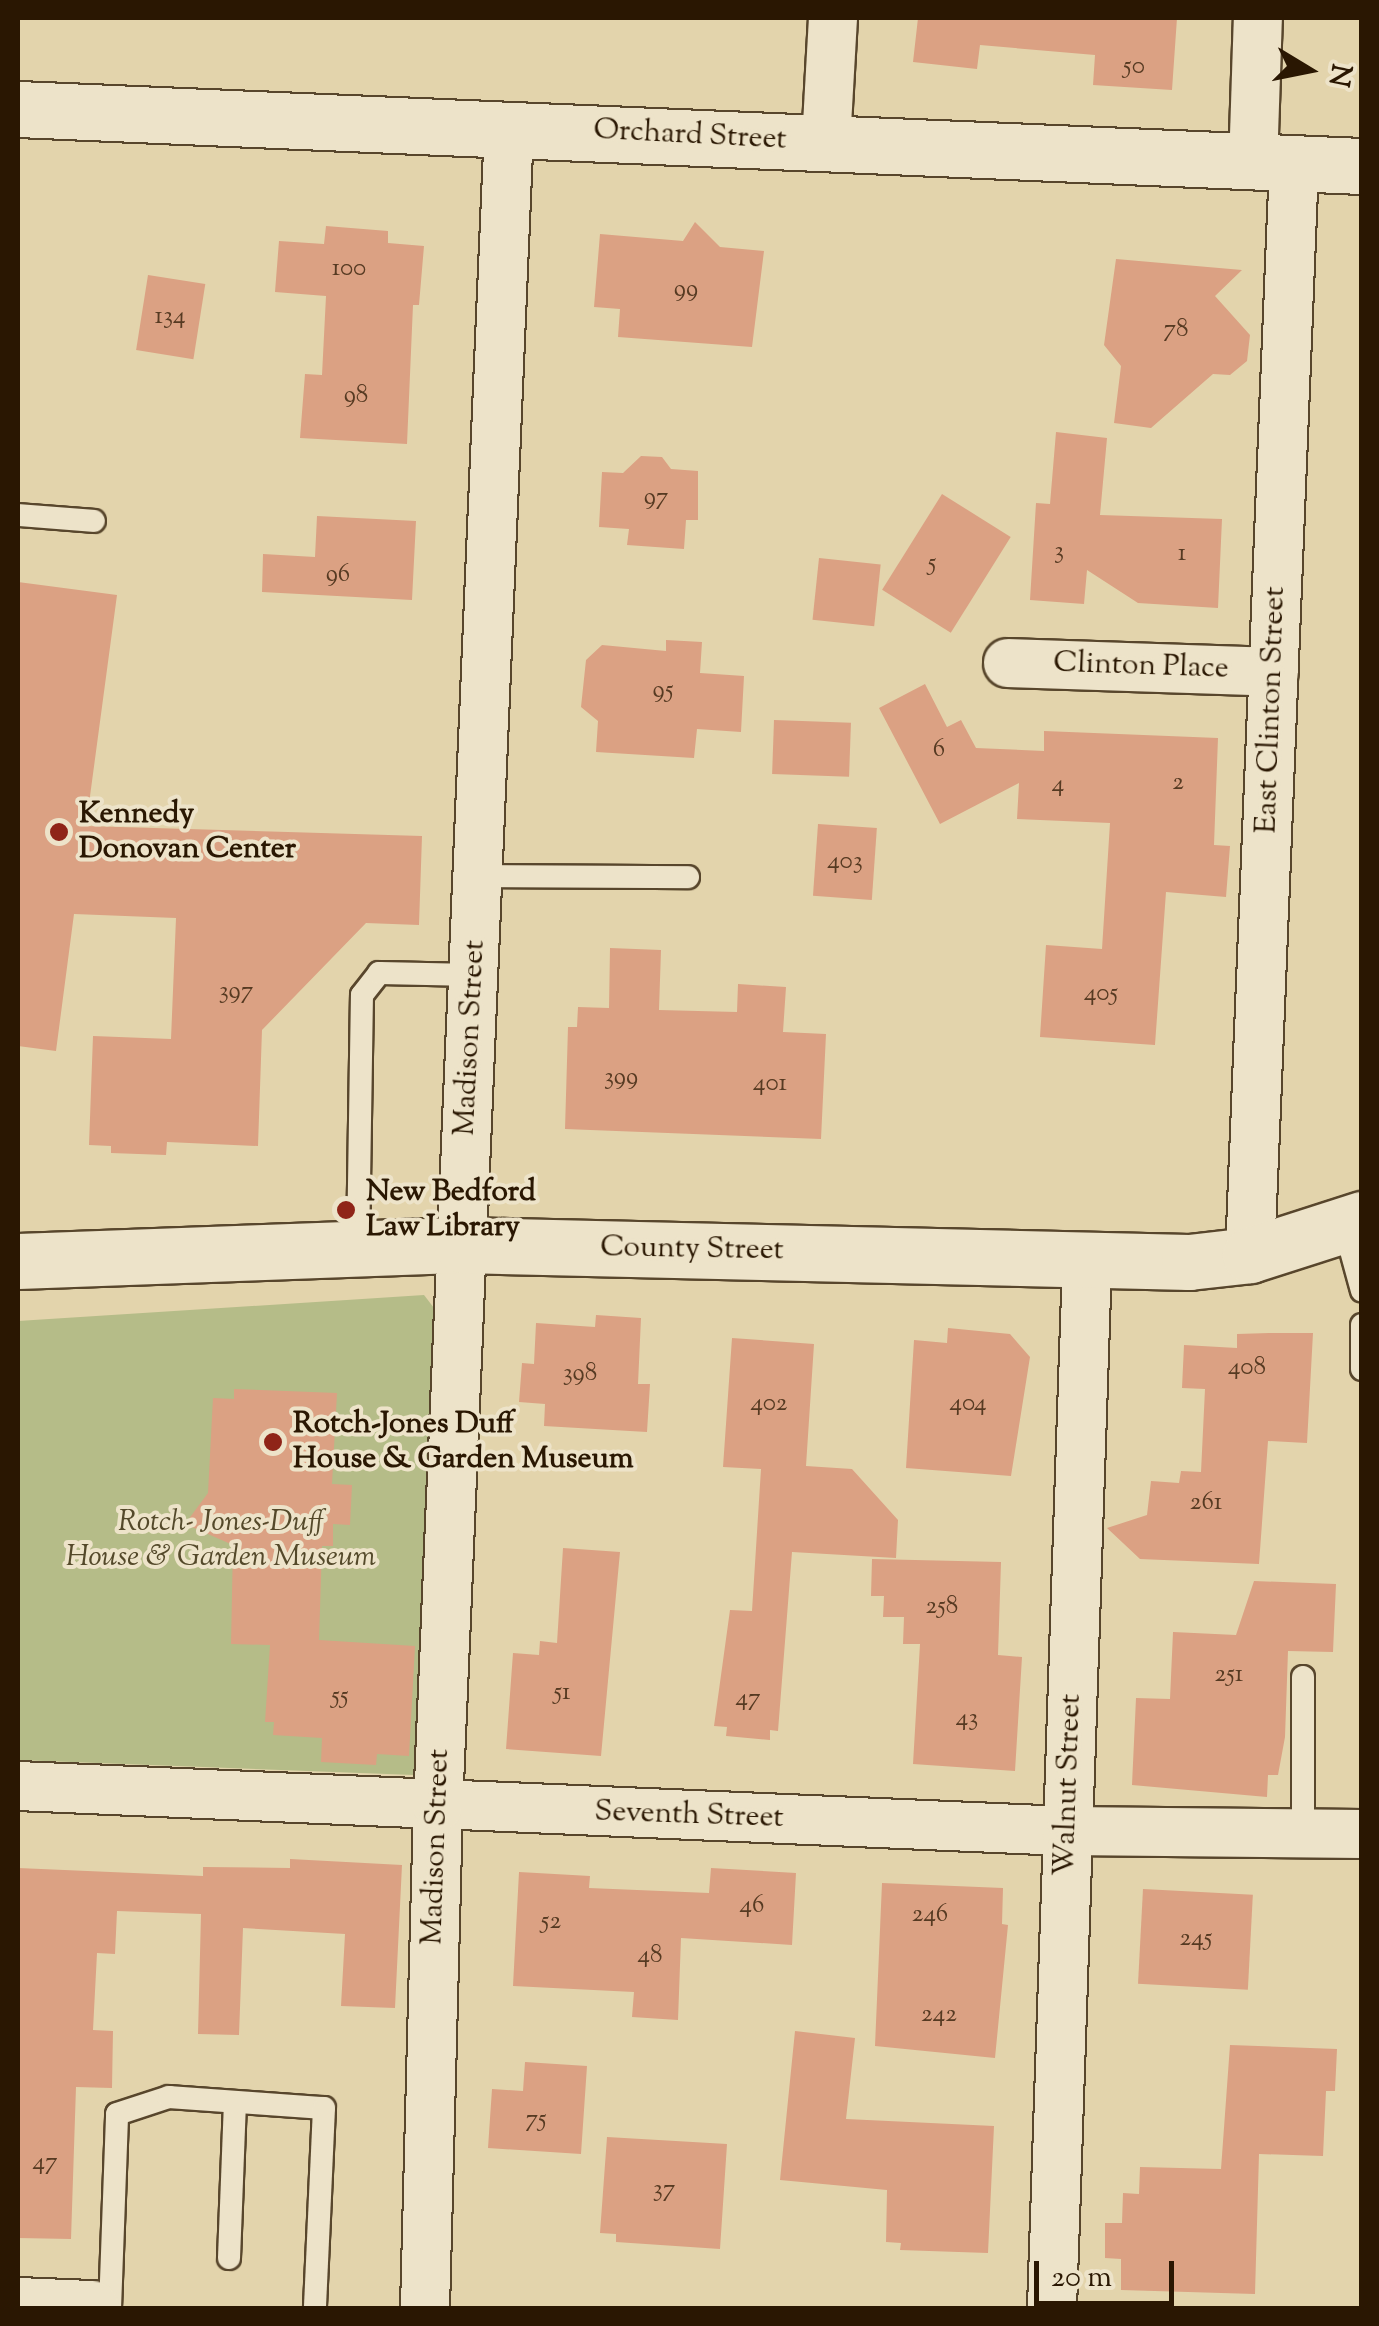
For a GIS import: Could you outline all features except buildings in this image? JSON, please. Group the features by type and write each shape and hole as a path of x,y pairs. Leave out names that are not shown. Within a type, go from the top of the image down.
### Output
{"street":[{"path":"826,143 832,18"},
{"name":"East Clinton Street","path":"1250,1255 1274,672 1274,165 1258,18"},
{"name":"Orchard Street","path":"18,109 1362,166"},
{"name":"Madison Street","path":"425,2308 438,1807 509,127"},
{"name":"Clinton Place","path":"1008,662 1274,672"},
{"name":"County Street","path":"18,1262 462,1245 1087,1262 1250,1255 1353,1222"},
{"name":"Walnut Street","path":"1052,2308 1087,1262"},
{"name":"Seventh Street","path":"18,1786 438,1807 1067,1830 1362,1834"},
{"path":"18,2305 90,2308"}],"lane":[{"path":"18,515 94,522"},
{"path":"478,876 688,877"},
{"path":"358,1248 362,995 378,973 474,975"},
{"path":"1353,1222 1362,1292"},
{"path":"1362,1325 1362,1369"},
{"path":"1303,1676 1303,1833"},
{"path":"110,2308 116,2114 169,2097 324,2108 315,2308"},
{"path":"229,2258 235,2104"}],"green space":[{"name":"Rotch- Jones-Duff House & Garden Museum","path":"424,1295 434,1308 414,1775 18,1760 18,1321"}],"place":[{"name":"Kennedy Donovan Center","path":"59,832"},
{"name":"New Bedford Law Library","path":"346,1210"},
{"name":"Rotch-Jones Duff House & Garden Museum","path":"273,1442"}]}
